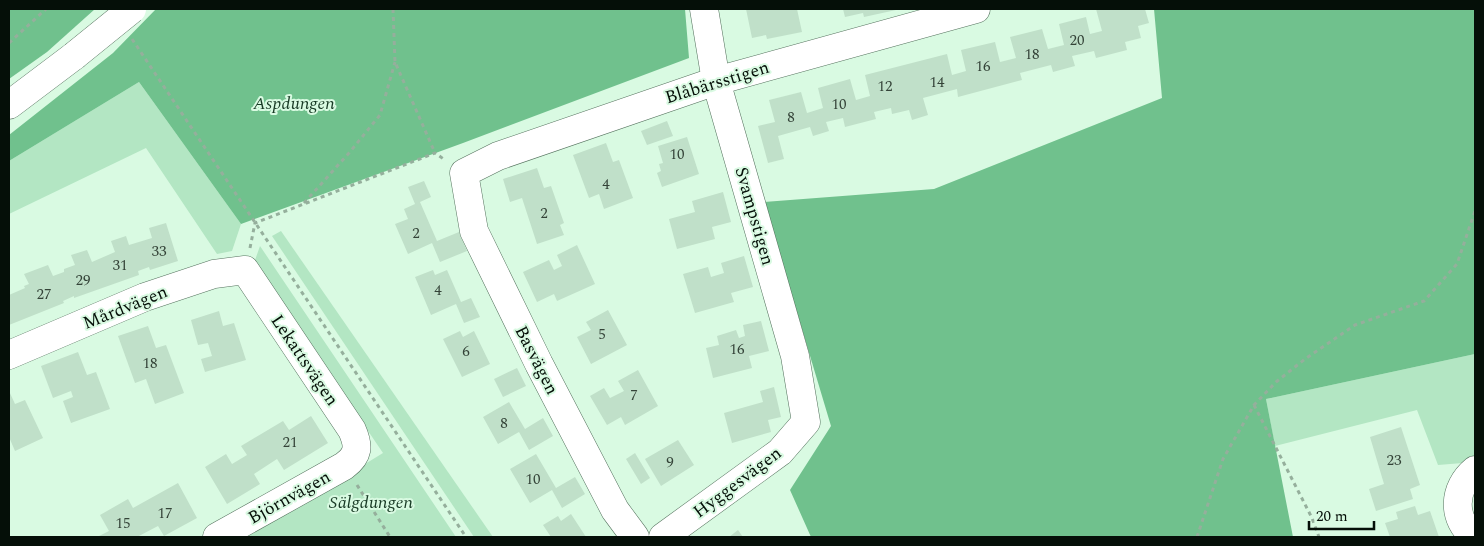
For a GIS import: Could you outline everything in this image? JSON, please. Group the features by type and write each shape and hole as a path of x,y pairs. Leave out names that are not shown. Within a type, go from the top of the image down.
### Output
{"street":[{"path":"9,104 74,56 132,9"},
{"name":"Svampstigen","path":"704,9 716,81 795,356 806,422"},
{"name":"Blåbärsstigen","path":"464,173 498,156 716,81 962,10"},
{"name":"Basvägen","path":"464,173 474,231 539,364 615,510 635,537"},
{"name":"Mårdvägen","path":"9,355 145,297 214,274 245,270"},
{"name":"Lekattsvägen","path":"245,270 352,430 356,440 350,459"},
{"name":"Hyggesvägen","path":"663,537 780,452 806,422"},
{"name":"Björnvägen","path":"217,537 350,459"},
{"path":"1475,470 1462,484 1458,494 1457,505 1458,515 1463,525 1475,537"}],"path":[{"path":"9,43 46,9"},
{"path":"302,205 349,153 380,114 395,62 393,9"},
{"path":"130,36 466,537"},
{"path":"395,62 435,153 464,173"},
{"path":"255,224 435,153"},
{"path":"1197,537 1223,459 1254,405 1276,382 1355,324 1424,301 1456,264 1475,211"},
{"path":"245,270 255,224"},
{"path":"1254,405 1320,537"},
{"path":"350,459 390,537"}],"green space":[{"path":"9,9 95,9 47,52 9,79"},
{"name":"Aspdungen","path":"156,9 685,9 689,58 241,224 139,82 9,161 9,135 113,53"},
{"path":"1154,9 1475,9 1475,354 1266,399 1293,537 811,537 790,490 831,426 764,202 934,189 1162,98"},
{"path":"139,82 241,224 232,251 217,254 146,148 9,214 9,161"},
{"path":"281,231 493,537 474,537 272,236"},
{"name":"Sälgdungen","path":"260,246 456,537 246,537 383,453 254,263"},
{"path":"1475,354 1475,462 1438,465 1417,410 1275,446 1266,399"}],"building":[{"path":"746,9 797,9 802,32 767,39 766,35 752,38"},
{"path":"843,9 896,10 864,17 863,13 845,17"},
{"path":"1096,9 1145,9 1149,23 1138,26 1141,38 1125,42 1127,50 1096,58 1094,51 1072,56 1075,66 1053,72 1051,65 1020,73 1022,80 958,97 957,89 923,98 928,115 912,120 909,110 892,114 891,108 874,112 876,119 845,127 843,118 826,122 829,131 813,136 810,127 778,136 784,159 768,163 758,126 775,122 769,100 801,92 807,113 823,108 818,88 850,79 856,100 870,96 865,75 947,54 952,75 966,71 961,50 995,42 1000,62 1016,58 1010,37 1042,29 1048,49 1064,45 1059,24 1086,17 1090,34 1102,31"},
{"path":"667,121 673,136 647,145 641,131"},
{"path":"687,137 699,174 662,187 657,173 661,171 659,164 663,163 658,146"},
{"path":"606,143 613,162 619,160 633,198 604,209 599,194 589,198 573,155"},
{"path":"537,168 544,188 551,186 564,223 560,225 564,235 537,244 522,198 510,202 503,179"},
{"path":"424,181 431,197 420,202 437,241 459,232 467,251 440,262 432,243 408,254 395,224 408,219 404,209 415,204 408,187"},
{"path":"723,192 731,222 712,227 715,239 677,249 669,219 695,212 692,201"},
{"path":"166,223 178,261 150,270 149,267 138,271 139,275 74,298 74,296 63,301 64,303 9,325 9,295 25,288 24,286 29,284 24,274 48,265 53,276 64,272 64,269 75,265 71,255 87,250 92,262 115,252 111,241 126,236 129,245 152,238 149,228"},
{"path":"577,245 595,284 557,301 554,294 537,302 523,272 549,260 554,270 562,266 557,255"},
{"path":"744,256 753,287 731,293 734,302 695,313 683,274 708,267 711,277 724,273 721,263"},
{"path":"433,270 435,275 447,270 461,302 471,298 480,317 464,323 456,304 431,315 415,277"},
{"path":"608,310 627,345 591,364 577,337 591,330 586,322"},
{"path":"219,311 223,326 234,323 246,360 205,372 201,359 212,356 208,343 198,345 191,320"},
{"path":"761,321 769,351 749,356 752,368 713,378 706,348 719,345 717,336 736,330 739,338 745,336 743,325"},
{"path":"148,326 156,348 166,345 184,393 155,404 146,379 135,383 118,336"},
{"path":"460,331 463,337 474,331 490,364 462,377 443,339"},
{"path":"78,352 87,375 96,372 110,409 71,423 63,401 73,397 71,391 53,398 41,366"},
{"path":"517,368 526,386 503,397 494,379"},
{"path":"638,370 658,406 625,425 621,417 607,425 590,396 604,388 610,398 624,391 618,381"},
{"path":"774,387 781,417 768,420 771,432 732,443 724,413 763,402 760,391"},
{"path":"9,391 15,404 25,400 43,438 15,451 9,437"},
{"path":"509,402 525,429 543,418 553,436 529,450 519,432 498,444 483,417"},
{"path":"311,416 328,443 284,470 277,459 254,474 260,484 227,504 205,467 226,454 232,464 247,455 241,446 283,421 289,430"},
{"path":"1401,427 1420,485 1410,489 1413,499 1376,511 1369,489 1384,484 1370,437"},
{"path":"678,440 694,465 661,486 645,459"},
{"path":"635,453 650,478 641,484 626,459"},
{"path":"536,454 556,488 575,477 585,494 562,508 552,490 530,503 510,469"},
{"path":"178,483 197,518 164,536 158,526 137,537 97,537 109,531 100,515 128,499 133,508"},
{"path":"1415,506 1418,515 1430,511 1439,537 1390,537 1385,523 1398,519 1396,512"},
{"path":"571,514 586,537 551,537 543,525 558,516 561,521"},
{"path":"738,530 743,537 729,537"}]}
